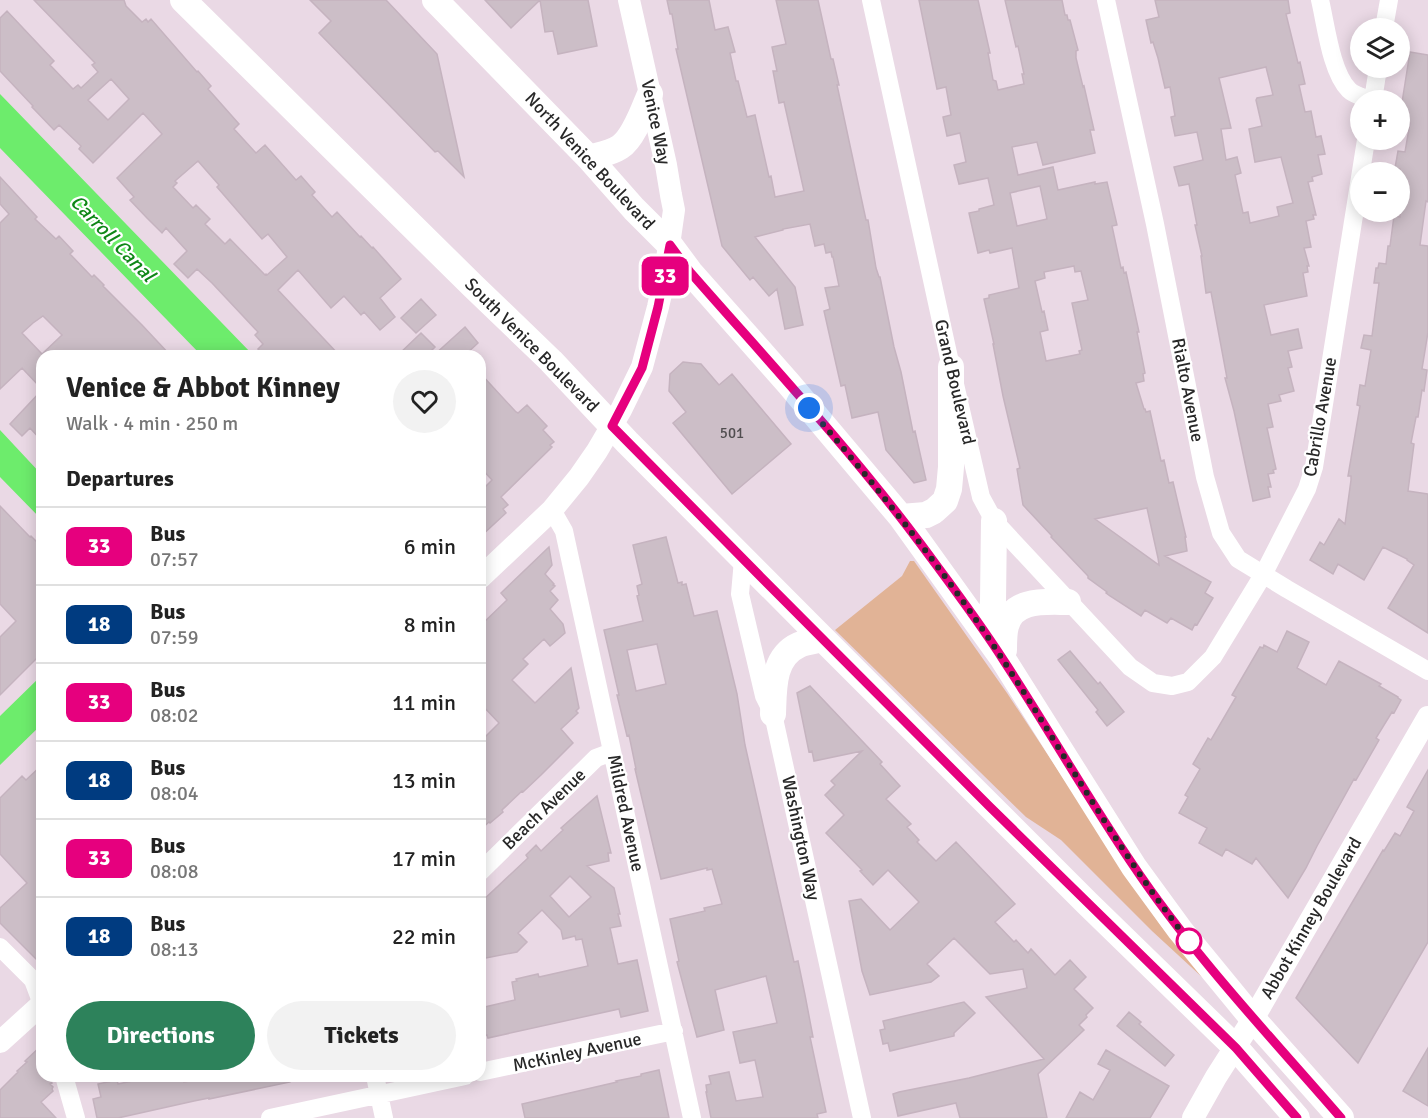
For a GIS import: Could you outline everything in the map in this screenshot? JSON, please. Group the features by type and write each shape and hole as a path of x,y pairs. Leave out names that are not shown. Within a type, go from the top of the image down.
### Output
{"main road":[{"name":"South Venice Boulevard","path":"183,0 551,361 743,560 1236,1048 1297,1118"},
{"name":"North Venice Boulevard","path":"435,0 670,245 690,272 832,434 901,517 996,649 1134,867 1180,930 1253,1019 1341,1118"},
{"path":"589,158 612,152 623,146 633,131 650,94"},
{"path":"901,517 934,511 945,501 950,489 951,367"},
{"path":"994,521 993,601 996,649"},
{"path":"996,649 1009,618 1026,603 1068,602"},
{"path":"773,714 774,687 778,666 797,646 823,639"}],"street":[{"name":"Venice Way","path":"486,572 552,510 579,477 612,426 642,368 658,307 675,210 629,0"},
{"name":"Grand Boulevard","path":"871,0 981,497 994,521 1130,667 1153,683 1172,686"},
{"name":"Rialto Avenue","path":"1106,0 1155,224 1205,477 1221,533 1238,559 1428,671"},
{"path":"1320,0 1339,77 1350,92"},
{"path":"1386,18 1389,0"},
{"name":"Cabrillo Avenue","path":"1172,686 1188,682 1213,657 1263,575 1307,489 1314,467 1364,150"},
{"name":"Mildred Avenue","path":"552,510 564,531 692,1118"},
{"name":"Washington Way","path":"743,560 740,594 764,696 773,714 862,1118"},
{"name":"Abbot Kinney Boulevard","path":"1193,1118 1428,717"},
{"name":"Beach Avenue","path":"486,866 596,758 612,752"},
{"path":"0,946 33,980 36,988"},
{"path":"0,1042 36,1009"},
{"name":"McKinley Avenue","path":"486,1071 674,1031"},
{"path":"66,1082 76,1118"},
{"path":"376,1082 384,1118"},
{"path":"270,1118 436,1082"}],"shaded area":[{"path":"910,561 914,561 1007,693 1159,923 1203,978 1152,931 1061,840 1026,817 835,630 902,576"}],"water":[{"name":"Carroll Canal","path":"0,94 248,350 196,350 0,148"},
{"path":"0,430 36,469 36,514 0,477"},
{"path":"36,681 36,730 0,765 0,716"}],"building":[{"path":"34,0 124,0 126,6 142,22 146,19 148,22 151,19 211,86 208,89 239,124 234,129 256,153 265,145 296,180 301,176 315,192 312,195 332,217 337,212 360,237 373,247 401,279 380,298 395,317 380,330 364,312 361,315 344,296 331,308 298,270 278,290 334,350 259,350 263,344 255,335 258,332 212,283 197,269 188,278 174,264 187,251 166,228 162,233 147,218 130,200 134,197 117,178 162,134 143,113 93,163 79,149 81,146 59,125 54,130 0,71 0,18 7,11 54,61 50,65 73,89 78,85 81,88 98,72 92,65 95,63","holes":["111,79 129,99 108,120 88,100","198,161 219,185 217,187 262,239 268,234 287,257 267,275 230,239 225,244 205,224 210,219 196,205 193,208 173,187 177,183 175,181"]},
{"path":"310,0 386,0 437,54 464,177 438,151 435,152 319,33 331,21"},
{"path":"485,0 540,0 511,28"},
{"path":"540,0 588,0 597,46 558,54 553,31 545,32"},
{"path":"667,0 709,0 715,30 728,27 735,52 730,53 736,81 738,81 747,117 755,115 775,197 804,191 784,102 779,103 773,71 777,71 772,47 786,44 776,0 818,0 839,85 837,85 866,220 868,220 876,268 880,277 913,432 915,431 926,480 914,483 886,450 878,412 852,418 845,385 841,386 824,311 830,309 825,288 839,286 833,257 831,252 826,253 824,244 815,246 810,224 755,237 795,287 803,325 785,329 777,289 769,296 753,277 750,280 722,246 676,49 678,49 672,14 670,14"},
{"path":"919,0 978,0 990,53 988,53 993,80 996,81 998,90 1024,84 1018,46 1016,47 1005,0 1062,0 1078,50 1076,58 1094,130 1090,130 1095,153 1043,165 1037,142 1012,147 1018,175 1053,167 1058,190 1095,182 1095,184 1107,182 1117,225 1112,226 1121,268 1123,267 1124,273 1126,272 1145,373 1143,374 1144,381 1136,383 1144,409 1146,412 1150,411 1161,461 1164,460 1169,483 1173,482 1186,537 1187,551 1165,556 1211,582 1205,593 1213,598 1192,630 1171,618 1167,623 1145,610 1141,616 1110,596 1088,578 1023,505 1017,469 1020,468 984,299 989,298 989,295 1019,288 1012,248 978,253 969,213 994,205 988,178 959,184 954,165 966,162 960,133 947,136 943,117 951,115 946,87 937,89","holes":["1040,186 1047,219 1017,226 1010,193","1074,266 1075,272 1081,271 1088,300 1072,303 1082,350 1079,351 1080,354 1046,361 1040,332 1048,330 1035,281 1045,278 1044,272","1147,508 1159,565 1095,519"]},
{"path":"1155,0 1288,0 1290,13 1286,14 1305,84 1299,85 1305,112 1311,111 1316,137 1321,136 1325,154 1318,155 1322,174 1312,177 1313,181 1308,182 1316,215 1313,215 1314,219 1306,221 1311,247 1304,248 1309,266 1307,266 1308,272 1303,273 1307,296 1264,305 1271,335 1298,329 1302,348 1288,351 1292,367 1288,368 1294,391 1279,395 1281,401 1268,404 1273,427 1267,428 1276,469 1273,470 1274,473 1268,474 1271,487 1268,487 1270,497 1253,501 1225,378 1227,378 1211,292 1206,293 1189,184 1179,186 1174,167 1203,160 1197,132 1175,136 1171,117 1175,116 1170,87 1165,88 1146,20 1159,17","holes":["1266,67 1273,95 1256,100 1262,126 1249,129 1255,162 1281,157 1293,203 1277,207 1279,216 1250,223 1248,212 1243,213 1235,175 1241,173 1237,157 1226,160 1221,129 1231,128 1219,78"]},
{"path":"1410,52 1428,55 1428,202 1426,201 1420,245 1428,246 1428,332 1422,369 1427,370 1411,443 1414,444 1408,491 1428,494 1428,633 1388,608 1414,565 1407,559 1383,547 1364,580 1338,564 1333,574 1310,560 1320,542 1324,545 1339,519 1345,524 1351,480 1351,476 1348,476 1360,406 1357,405 1360,385 1365,386 1371,350 1361,348 1364,335 1372,336 1379,283 1374,283 1376,268 1379,263 1386,264 1393,222 1410,222 1410,162 1396,162 1398,151 1410,150 1410,90 1404,90 1406,78 1410,78"},
{"path":"0,177 37,217 35,219 56,239 59,236 73,251 70,254 92,277 94,275 104,285 165,350 46,350 62,335 43,316 22,333 38,350 36,350 36,383 22,368 0,389 0,223 9,214 0,204"},
{"path":"421,299 436,315 416,333 401,318"},
{"path":"465,327 478,343 470,350 440,350"},
{"path":"421,333 435,347 432,350 403,350"},
{"path":"683,362 701,364 719,385 732,374 791,444 732,494 673,423 686,412 669,391 670,374"},
{"path":"486,380 516,412 518,413 527,405 547,426 543,430 554,442 550,445 552,447 501,497 508,505 503,509 506,513 486,531 486,486 492,480 486,474"},
{"path":"36,396 36,434 30,428 22,436 10,424"},
{"path":"0,506 36,541 36,659 0,695 0,637 16,621 0,604"},
{"path":"666,537 678,583 686,584 694,616 717,611 794,962 798,961 805,995 813,1037 810,1037 826,1112 817,1114 818,1118 711,1118 706,1092 706,1085 711,1084 709,1076 729,1072 736,1101 763,1097 755,1060 740,1063 733,1032 777,1023 766,976 715,990 724,1030 697,1037 677,962 679,961 670,919 705,911 704,908 722,904 712,869 707,870 707,868 661,879 629,735 627,736 617,695 619,695 604,630 643,621 637,596 639,595 637,586 642,584 633,545","holes":["657,644 666,684 636,691 627,650"]},
{"path":"549,547 552,565 545,574 555,586 550,591 558,600 550,609 563,624 565,633 550,646 544,639 523,659 528,664 512,680 535,703 571,668 579,708 576,711 578,713 561,729 573,743 502,810 503,812 486,825 486,736 499,723 486,709 486,620 507,600 501,593"},
{"path":"1287,631 1309,642 1297,668 1326,685 1339,661 1381,684 1379,686 1401,700 1376,738 1379,740 1356,780 1354,779 1288,898 1256,858 1252,864 1226,849 1222,856 1199,843 1207,828 1179,813 1188,797 1185,795 1200,769 1193,764 1208,738 1211,740 1236,697 1232,695 1260,647 1263,648 1264,645 1277,652"},
{"path":"1070,651 1098,684 1100,682 1124,712 1107,726 1096,712 1098,710 1058,660"},
{"path":"810,686 882,762 880,764 900,786 886,799 911,824 907,827 919,840 917,842 936,861 956,842 1015,904 995,922 1014,942 1016,940 1028,953 1031,949 1055,975 1070,960 1086,977 1074,989 1093,1008 1079,1025 1084,1030 1038,1074 1047,1118 960,1118 956,1103 898,1116 893,1094 1044,1059 986,997 1027,988 1023,969 990,974 954,938 927,964 939,976 931,982 870,995 862,971 849,901 861,899 890,930 919,902 888,870 873,885 860,871 862,870 826,833 844,815 825,795 835,785 831,781 862,751 814,761 812,751 809,752 797,693"},
{"path":"1428,770 1428,942 1358,1063 1296,998 1383,850 1395,833 1400,836 1414,811 1407,807"},
{"path":"36,771 36,959 0,923 0,908 27,883 0,854 0,798 22,776 26,780"},
{"path":"597,796 611,853 608,853 609,861 587,866 614,888 621,926 610,928 618,964 637,960 648,1011 621,1017 619,1009 488,1038 486,1035 486,1007 515,1000 512,982 517,981 516,979 538,974 539,977 588,966 582,939 576,940 575,936 563,939 561,930 542,910 518,933 527,942 517,952 486,958 486,897 528,858 526,855 536,845 541,851 563,830 561,828","holes":["570,876 591,897 569,917 550,896"]},
{"path":"964,1002 975,1013 954,1033 954,1036 890,1051 888,1043 883,1044 880,1030 885,1029 883,1021"},
{"path":"1129,1012 1174,1055 1165,1066 1117,1026"},
{"path":"1428,1048 1428,1106 1403,1091"},
{"path":"1106,1050 1169,1086 1150,1118 1066,1118 1080,1092 1093,1100 1110,1070 1098,1064"},
{"path":"36,1051 36,1082 51,1082 53,1087 53,1091 41,1102 56,1118 0,1118 0,1090 27,1062 25,1061"},
{"path":"659,1070 669,1118 525,1118 522,1104"},
{"path":"118,1082 118,1084 127,1082 290,1082 118,1118 97,1118 93,1099 101,1097 98,1084"}],"bus line":[{"name":"33","path":"1297,1118 1236,1048 989,806 612,426 642,368 658,307 670,245 690,272 789,384 901,517 1003,659 1095,807 1157,899 1253,1019 1341,1118"}],"route":[{"path":"809,408 901,517 989,639 1134,867 1192,945 1189,941"}]}
